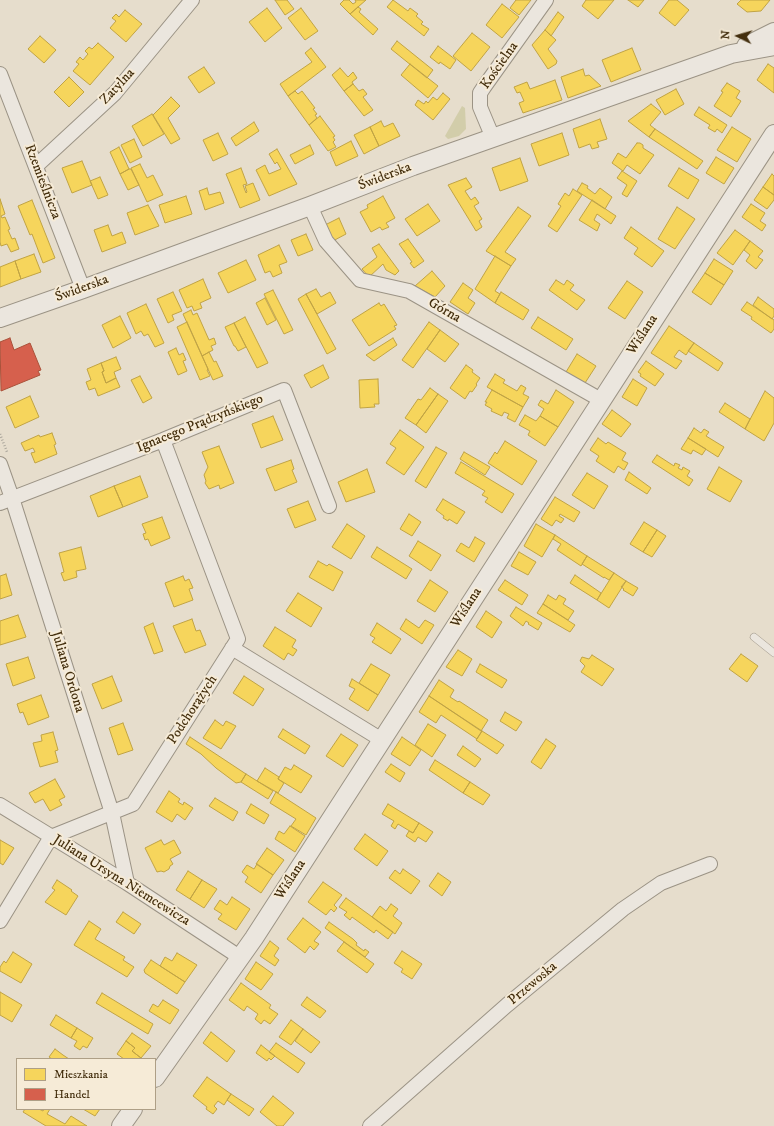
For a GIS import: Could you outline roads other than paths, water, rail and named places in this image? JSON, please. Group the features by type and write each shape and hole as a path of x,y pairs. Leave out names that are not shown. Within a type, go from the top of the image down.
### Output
{"street":[{"name":"Zatylna","path":"36,166 115,93 192,0"},
{"name":"Kościelna","path":"493,138 480,107 480,94 546,0"},
{"path":"731,54 774,32"},
{"name":"Świderska","path":"0,318 310,206 413,166 731,54 774,46"},
{"name":"Rzemieślnicza","path":"0,74 83,289"},
{"name":"Wiślana","path":"156,1077 241,958 774,134"},
{"name":"Górna","path":"310,206 326,241 360,280 408,291 601,400"},
{"name":"Ignacego Prądzyńskiego","path":"6,500 163,440 284,390 328,506"},
{"name":"Podchorążych","path":"51,837 133,804 238,639 163,440"},
{"name":"Juliana Ordona","path":"0,464 6,500 112,813 127,883"},
{"path":"232,648 382,740"},
{"name":"Juliana Ursyna Niemcewicza","path":"0,805 127,883 241,958"},
{"path":"0,921 51,837"},
{"name":"Przewoska","path":"370,1126 507,1005 623,909 661,883 710,864"},
{"path":"121,1126 132,1110"}],"lane":[{"path":"754,637 774,653"}]}
